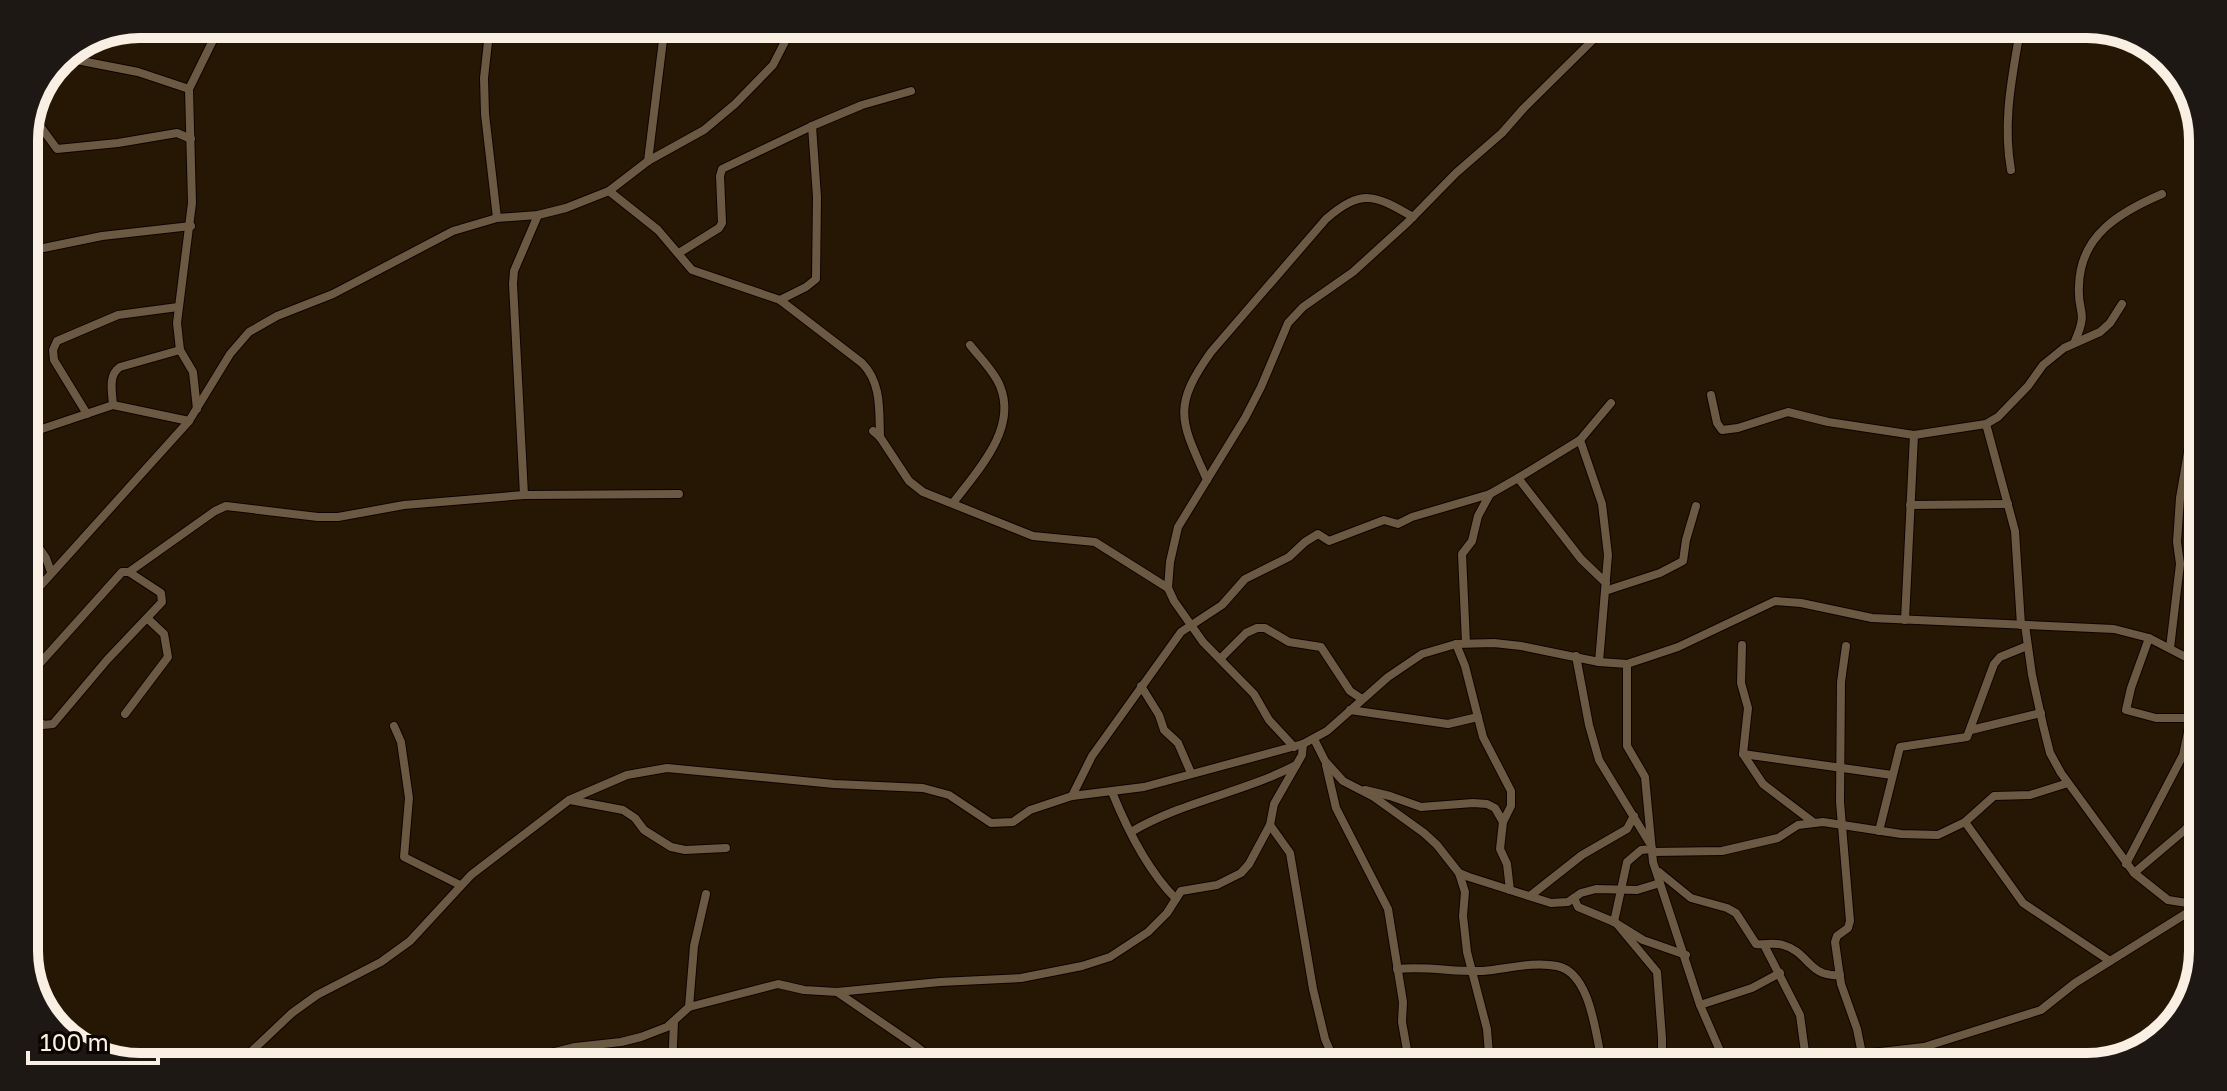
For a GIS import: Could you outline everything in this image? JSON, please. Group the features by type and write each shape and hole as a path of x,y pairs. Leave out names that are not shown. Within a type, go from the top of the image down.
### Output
{"street":[{"path":"197,409 193,372 180,350 178,307 191,226 189,89 214,38"},
{"path":"488,38 484,78 485,114 497,218"},
{"path":"648,161 663,38"},
{"path":"38,587 189,421 230,354 249,332 277,316 333,294 453,231 497,218 538,215 587,201 609,191 648,161 704,130 735,104 773,65 787,38"},
{"path":"1168,588 1178,527 1261,387 1288,323 1303,307 1353,272 1413,217 1456,173 1502,133 1595,38"},
{"path":"2011,170 2007,137 2008,90 2018,38"},
{"path":"77,60 138,72 189,89"},
{"path":"679,253 722,223 722,169 862,105 911,91"},
{"path":"40,126 53,146 63,149 177,133 191,139"},
{"path":"780,300 816,279 817,197 812,126"},
{"path":"552,1053 597,1043 621,1042 658,1032 689,1007 778,984 804,990 837,992 1021,978 1110,957 1148,932 1186,889 1217,885 1241,873 1270,825 1274,804 1303,751 1269,720 1254,694 1190,624 1168,588 1095,542 1033,536 923,492 909,481 877,434 877,389 868,369 780,300 698,273 688,266 658,230 609,191"},
{"path":"2075,341 2084,316 2078,292 2079,281 2091,246 2106,225 2133,206 2162,194"},
{"path":"1207,480 1184,427 1183,414 1185,399 1196,374 1211,352 1326,219 1345,203 1356,199 1377,199 1413,217"},
{"path":"524,495 513,284 514,271 538,215"},
{"path":"38,249 102,236 191,226"},
{"path":"1711,395 1717,423 1722,430 1788,412 1828,422 1914,435 1986,424 2015,400 2043,365 2075,341 2100,332 2122,304"},
{"path":"87,414 54,360 53,350 57,341 118,315 178,307"},
{"path":"953,503 990,453 1000,435 1005,410 1000,386 970,345"},
{"path":"113,405 114,370 180,350"},
{"path":"1072,796 1092,756 1169,646 1190,624 1222,605 1245,579 1289,557 1318,534 1329,541 1384,520 1398,524 1490,494 1580,440 1611,403"},
{"path":"38,430 113,405 189,421"},
{"path":"1986,424 2019,555 2023,625 2050,753 2068,783 2134,873 2168,900 2189,902"},
{"path":"1905,620 1914,435"},
{"path":"1580,440 1602,504 1608,555 1599,662"},
{"path":"2170,648 2180,564 2177,542 2180,498 2189,446"},
{"path":"1518,478 1606,587"},
{"path":"129,572 226,506 301,516 338,517 404,505 524,495 679,494"},
{"path":"1490,494 1478,516 1472,541 1462,554 1461,644 1489,751 1511,791 1511,806 1503,822 1500,852 1507,864 1510,890"},
{"path":"1910,505 2008,504"},
{"path":"1606,587 1660,573 1683,561 1696,506"},
{"path":"38,546 51,572"},
{"path":"38,665 122,572 129,572 161,593 162,602 53,724 43,725 38,720"},
{"path":"250,1053 292,1013 317,995 392,956 410,941 460,885 569,800 627,775 667,768 834,784 923,788 949,795 995,823 1013,822 1030,810 1072,796 1144,787 1298,746 1314,739 1388,677 1422,654 1461,644 1508,644 1599,662 1627,664 1678,647 1775,601 1801,603 1872,618 2114,629 2149,638 2189,658"},
{"path":"125,714 168,657 164,634 147,618"},
{"path":"1220,659 1251,629 1265,628 1289,642 1321,647 1350,691 1362,699"},
{"path":"2149,638 2126,710 2156,718 2189,718"},
{"path":"1742,645 1741,683 1748,708 1743,754 1763,784 1814,823"},
{"path":"1846,646 1841,682 1841,824 1850,912 1848,927 1835,939 1840,975 1862,1053"},
{"path":"1879,831 1900,747 1967,737 1994,664 2000,657 2027,646"},
{"path":"1576,656 1596,751 1609,780 1652,849"},
{"path":"1627,664 1627,746 1645,777 1655,868 1700,1005 1720,1053"},
{"path":"1141,686 1159,715 1164,730 1178,743 1191,773"},
{"path":"1350,710 1448,724 1478,717"},
{"path":"1971,730 2041,713"},
{"path":"394,726 401,742 409,798 404,857 460,885"},
{"path":"2126,864 2185,749 2189,735"},
{"path":"1314,739 1325,761 1336,808 1388,909 1408,1053"},
{"path":"2185,749 2189,757"},
{"path":"1743,754 1892,775"},
{"path":"1325,761 1343,781 1424,833 1459,873 1465,892 1463,916 1472,971 1487,1029 1489,1053"},
{"path":"1131,832 1164,813 1226,795 1296,765"},
{"path":"1616,923 1630,858 1641,850 1722,851 1778,838 1798,825 1814,823 1935,836 1965,822 1994,796 2030,795 2068,783"},
{"path":"1360,790 1383,793 1427,808 1462,803 1487,804 1498,812 1503,822"},
{"path":"1112,792 1155,875 1176,899"},
{"path":"569,800 623,810 635,818 644,830 671,847 685,850 726,848"},
{"path":"1530,896 1582,855 1627,829 1634,816"},
{"path":"1965,822 2023,903 2110,961"},
{"path":"2134,873 2180,835 2189,823"},
{"path":"1270,825 1290,853 1313,989 1331,1053"},
{"path":"1655,868 1691,898 1736,913 1754,943 1784,945 1804,956 1814,969 1824,975 1840,975"},
{"path":"1459,873 1551,903 1568,902 1581,893 1596,889 1623,891 1660,883"},
{"path":"689,1007 694,946 706,894"},
{"path":"1574,898 1578,907 1616,923 1643,940 1686,955"},
{"path":"1886,1053 1924,1047 2041,1010 2075,983 2189,912"},
{"path":"1616,923 1657,972 1662,1053"},
{"path":"1764,945 1802,1020 1807,1053"},
{"path":"1397,969 1433,967 1472,971 1548,965 1562,967 1570,972 1587,997 1600,1053"},
{"path":"1700,1005 1752,988 1780,973"},
{"path":"837,992 925,1053"},
{"path":"673,1053 674,1022"},
{"path":"1922,1053 1924,1047"}]}
